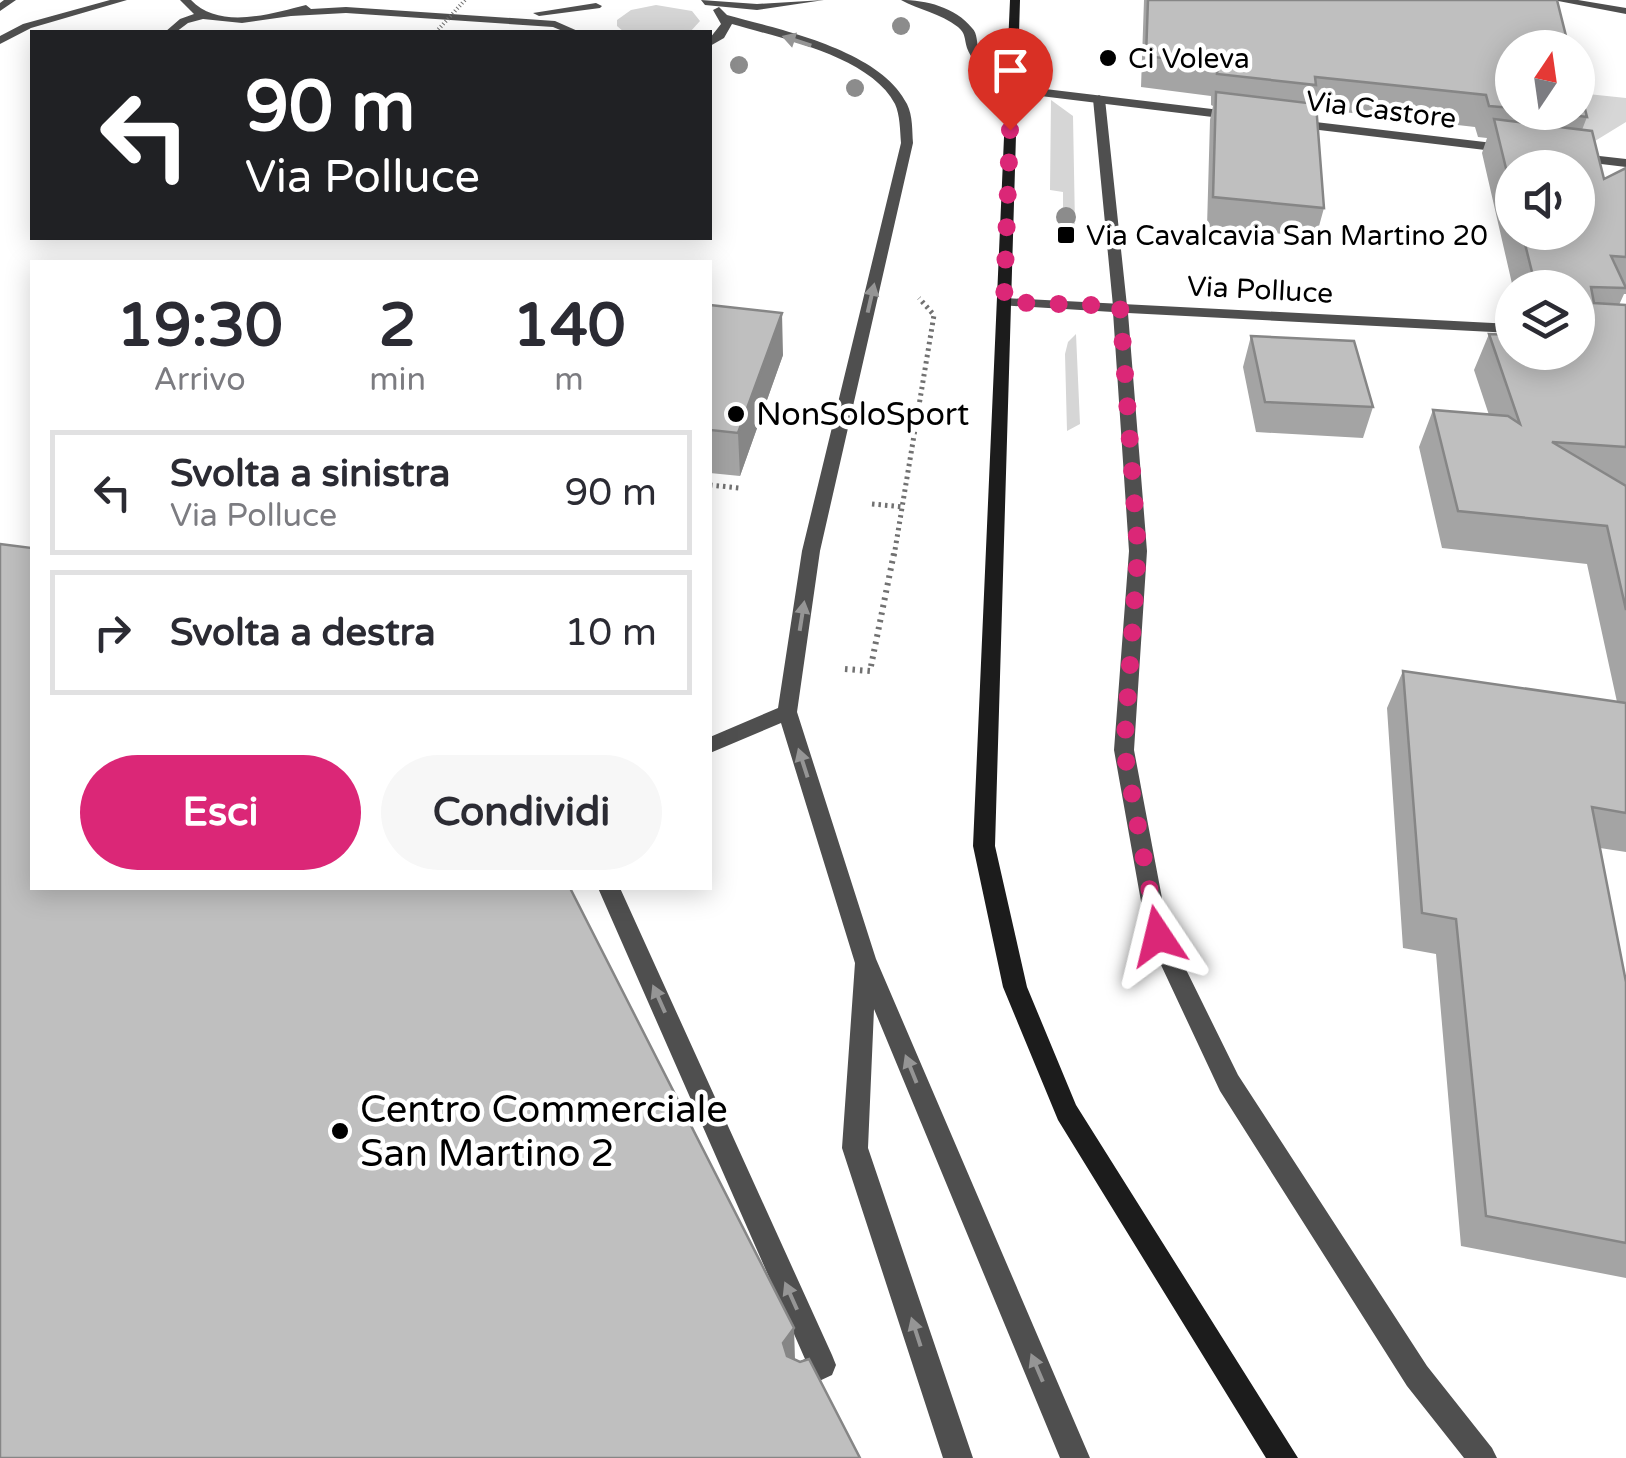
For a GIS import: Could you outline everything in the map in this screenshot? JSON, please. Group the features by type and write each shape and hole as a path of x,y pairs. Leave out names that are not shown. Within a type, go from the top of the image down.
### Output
{"main road":[{"path":"1015,0 984,846 1015,987 1067,1112 1283,1458"}],"street":[{"path":"0,8 11,0"},
{"path":"0,41 46,20 122,0"},
{"path":"185,0 203,15"},
{"path":"293,13 321,0"},
{"path":"361,0 554,14 613,0"},
{"path":"726,18 758,7 818,0"},
{"path":"906,0 927,4 955,18 970,32 972,54 982,66 1012,85"},
{"path":"1558,0 1626,12"},
{"path":"701,1 758,7"},
{"path":"701,1 726,18 837,55 886,82 902,106 907,143 812,551 787,712 865,959 1075,1458"},
{"path":"577,30 581,17 596,6"},
{"path":"173,30 184,21 203,15 245,20 346,10 554,24 570,30"},
{"path":"712,41 725,30 726,18"},
{"name":"Via Castore","path":"1012,85 1258,119"},
{"path":"1099,100 1120,306 1138,551 1124,750 1158,936 1230,1083 1417,1376 1482,1458"},
{"name":"Via Castore","path":"1277,121 1516,150"},
{"path":"1595,160 1626,163"},
{"name":"Via Polluce","path":"1004,302 1495,327"},
{"path":"712,744 787,712"},
{"path":"610,890 822,1364 802,1375"},
{"path":"865,959 854,1148 958,1458"}],"path":[{"path":"438,30 465,0"},
{"path":"846,669 870,671 904,507 934,315 918,298 921,284"},
{"path":"712,485 739,488"},
{"path":"861,504 904,507"}],"shaded area":[{"path":"656,5 692,11 700,21 692,30 622,30 617,20 631,10"},
{"path":"1595,95 1626,98 1626,122 1595,141 1571,138 1572,130 1595,130"},
{"path":"1051,100 1073,116 1075,226 1063,225 1063,192 1050,190"},
{"path":"1076,334 1080,424 1067,431 1065,354 1068,342"}],"building":[{"path":"1148,0 1557,0 1564,30 1495,30 1495,107 1489,106 1486,95 1315,77 1316,85 1217,74 1218,65 1146,56"},
{"path":"1216,92 1316,104 1324,208 1213,197"},
{"path":"1497,130 1592,131 1604,179 1626,168 1626,257 1611,256 1626,288 1595,287 1595,270 1532,270 1526,250 1595,250 1595,150 1502,150"},
{"path":"1595,303 1626,305 1626,447 1552,442 1626,486 1626,610 1607,526 1458,511 1433,410 1508,416 1520,424 1501,370 1595,370"},
{"path":"712,305 782,313 738,433 712,430"},
{"path":"1251,336 1354,341 1373,407 1265,402"},
{"name":"Centro Commerciale San Martino 2","path":"0,544 30,548 30,890 571,890 794,1328 783,1343 787,1356 800,1362 809,1359 860,1458 0,1458"},
{"path":"1403,671 1626,703 1626,813 1592,807 1626,982 1626,1243 1486,1216 1456,919 1422,913"}],"place":[{"name":"Ci Voleva","path":"1108,58"},
{"name":"Via Cavalcavia San Martino 20","path":"1066,235"},
{"name":"NonSoloSport","path":"736,414"},
{"name":"Centro Commerciale San Martino 2","path":"340,1131"}],"route":[{"path":"1010,130 1004,302 1120,306 1138,551 1124,750 1158,936"}]}
